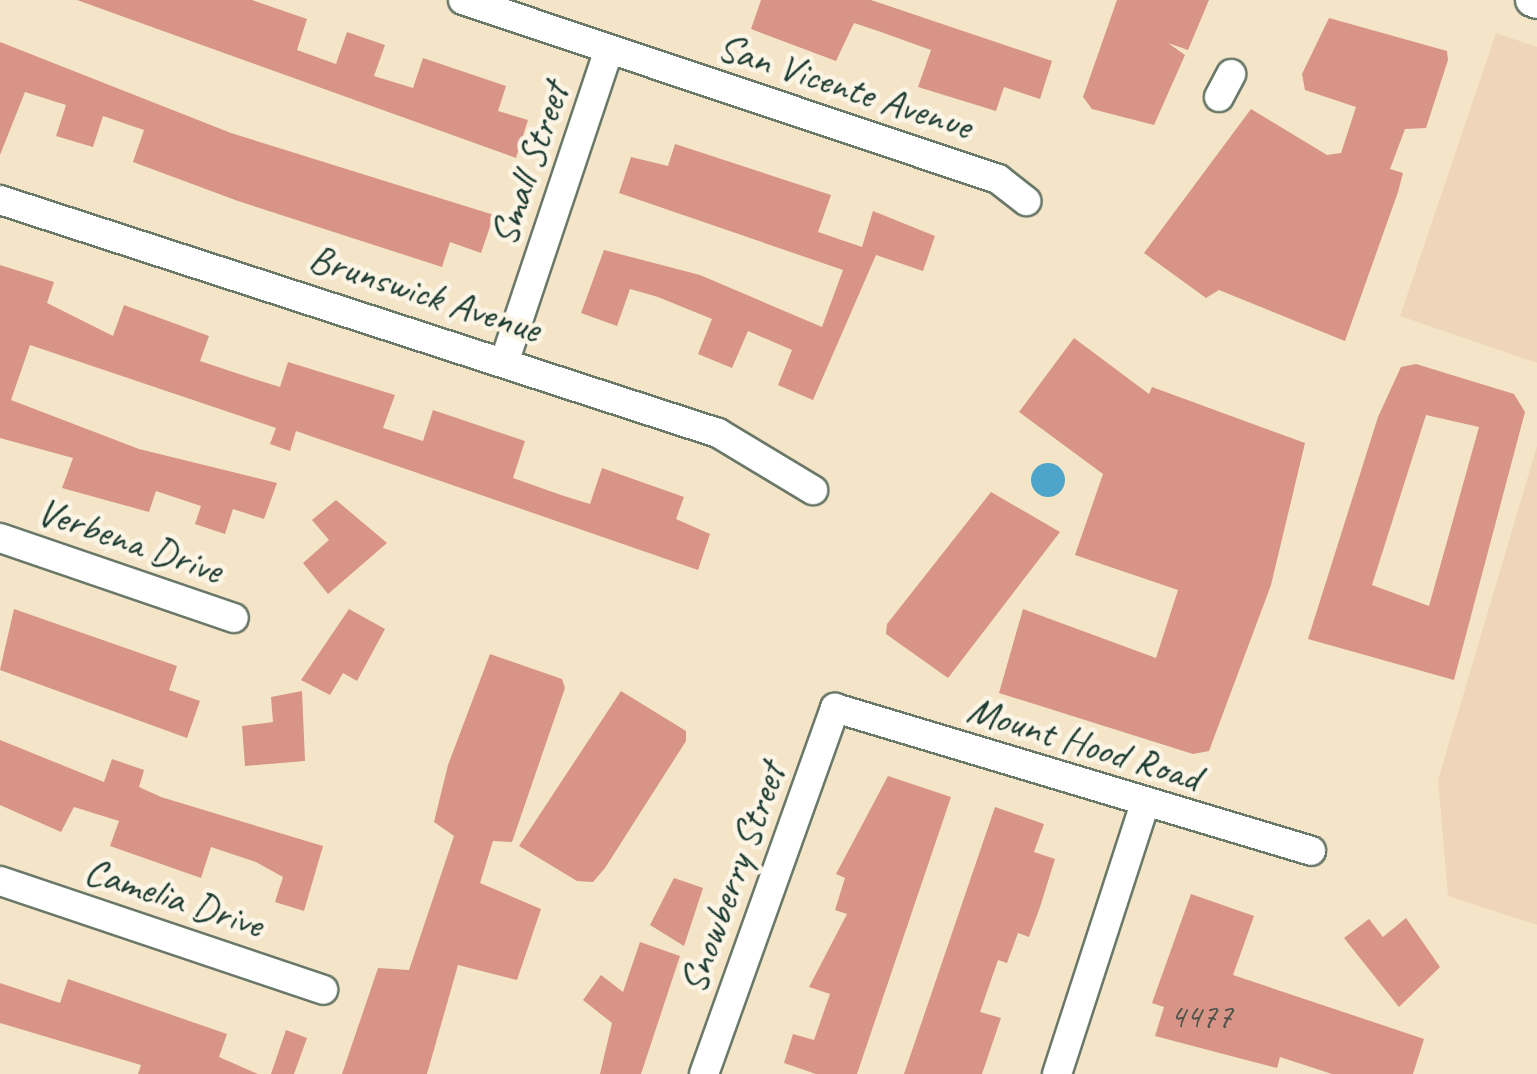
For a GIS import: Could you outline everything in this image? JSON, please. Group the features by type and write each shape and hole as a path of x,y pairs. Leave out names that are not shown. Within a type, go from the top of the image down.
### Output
{"street":[{"name":"San Vicente Avenue","path":"464,0 998,179 1026,201"},
{"name":"Small Street","path":"505,360 609,50"},
{"name":"Brunswick Avenue","path":"0,200 505,360 718,433 814,490"},
{"name":"Verbena Drive","path":"0,538 234,618"},
{"name":"Mount Hood Road","path":"835,708 1144,806 1311,851"},
{"name":"Snowberry Street","path":"704,1074 835,708"},
{"path":"1067,1071 1144,806"},
{"name":"Camelia Drive","path":"0,881 323,990"}],"shaded area":[{"path":"1496,33 1537,47 1537,363 1400,316"},
{"path":"1537,446 1537,925 1448,896 1438,780"}],"water":[{"path":"1048,463 1060,468 1065,480 1060,492 1048,497 1036,492 1031,480 1036,468"}],"building":[{"path":"77,0 252,0 307,19 297,50 336,64 347,32 385,45 374,76 413,88 423,58 506,86 498,111 528,120 516,158"},
{"path":"761,0 871,0 1052,61 1040,99 1004,87 996,111 918,87 931,50 881,32 854,23 836,61 751,29"},
{"path":"1117,0 1209,0 1188,50 1168,43 1185,55 1154,125 1092,109 1083,97"},
{"path":"1329,18 1447,51 1448,60 1426,128 1405,129 1390,169 1403,173 1345,341 1219,290 1206,298 1144,253 1251,109 1327,155 1341,153 1356,107 1305,90 1302,74"},
{"path":"0,42 231,133 494,215 481,253 450,242 442,267 238,201 133,162 144,130 103,116 93,147 56,136 66,105 25,92 0,155"},
{"path":"675,144 831,195 818,232 862,247 873,211 935,236 923,271 876,255 813,400 778,385 792,350 748,331 732,368 698,354 712,319 658,297 630,289 617,326 581,313 604,250 700,275 822,327 843,270 619,193 631,157 668,166"},
{"path":"0,265 54,282 47,303 113,336 124,305 209,336 200,361 251,378 280,387 288,362 395,395 383,428 423,441 433,410 525,441 513,478 561,495 590,504 602,468 684,497 676,519 710,534 698,570 296,431 290,451 270,444 276,428 30,345 11,400 139,449 277,483 264,519 233,509 225,534 195,524 201,506 156,491 149,512 62,488 73,458 0,438"},
{"path":"1074,338 1149,394 1152,387 1305,443 1271,585 1209,751 1193,754 999,693 1023,609 1156,658 1178,590 1075,555 1103,474 1019,412"},
{"path":"1416,364 1514,394 1525,412 1454,680 1308,639 1378,417 1401,367","holes":["1426,415 1479,427 1429,606 1372,585"]},
{"path":"991,492 1060,532 948,678 886,634 887,624"},
{"path":"336,500 387,543 328,594 303,563 329,540 312,520"},
{"path":"14,609 177,666 169,690 200,701 187,738 0,670"},
{"path":"349,609 385,629 357,681 343,673 330,695 301,680"},
{"path":"490,654 562,679 565,688 512,842 493,841 480,883 541,909 517,980 458,965 427,1074 342,1074 378,968 409,970 454,836 434,822 448,765"},
{"path":"302,691 305,761 245,766 242,726 273,722 271,697"},
{"path":"621,691 686,731 686,741 605,868 593,882 577,881 519,846"},
{"path":"0,740 104,782 112,759 144,770 139,787 161,797 323,846 304,911 275,902 283,877 256,862 211,847 201,878 110,846 119,821 74,807 61,832 0,805"},
{"path":"888,776 951,797 857,1074 816,1074 784,1063 793,1034 814,1040 830,994 809,987 847,914 835,910 845,878 836,874"},
{"path":"995,807 1044,824 1034,852 1055,859 1040,907 1029,937 1018,933 1007,963 998,960 980,1012 1001,1018 982,1074 904,1074"},
{"path":"674,878 703,888 684,946 650,925"},
{"path":"1191,894 1254,916 1233,975 1424,1039 1413,1074 1332,1074 1280,1057 1277,1068 1155,1036 1164,1007 1152,1003"},
{"path":"1406,918 1440,967 1399,1007 1344,938 1369,919 1383,937"},
{"path":"640,942 680,956 641,1074 600,1074 612,1023 583,1000 601,975 623,992"},
{"path":"68,979 227,1034 219,1057 258,1074 138,1074 141,1065 0,1023 0,983 60,1003"},
{"path":"286,1030 307,1038 294,1074 271,1074"}]}
